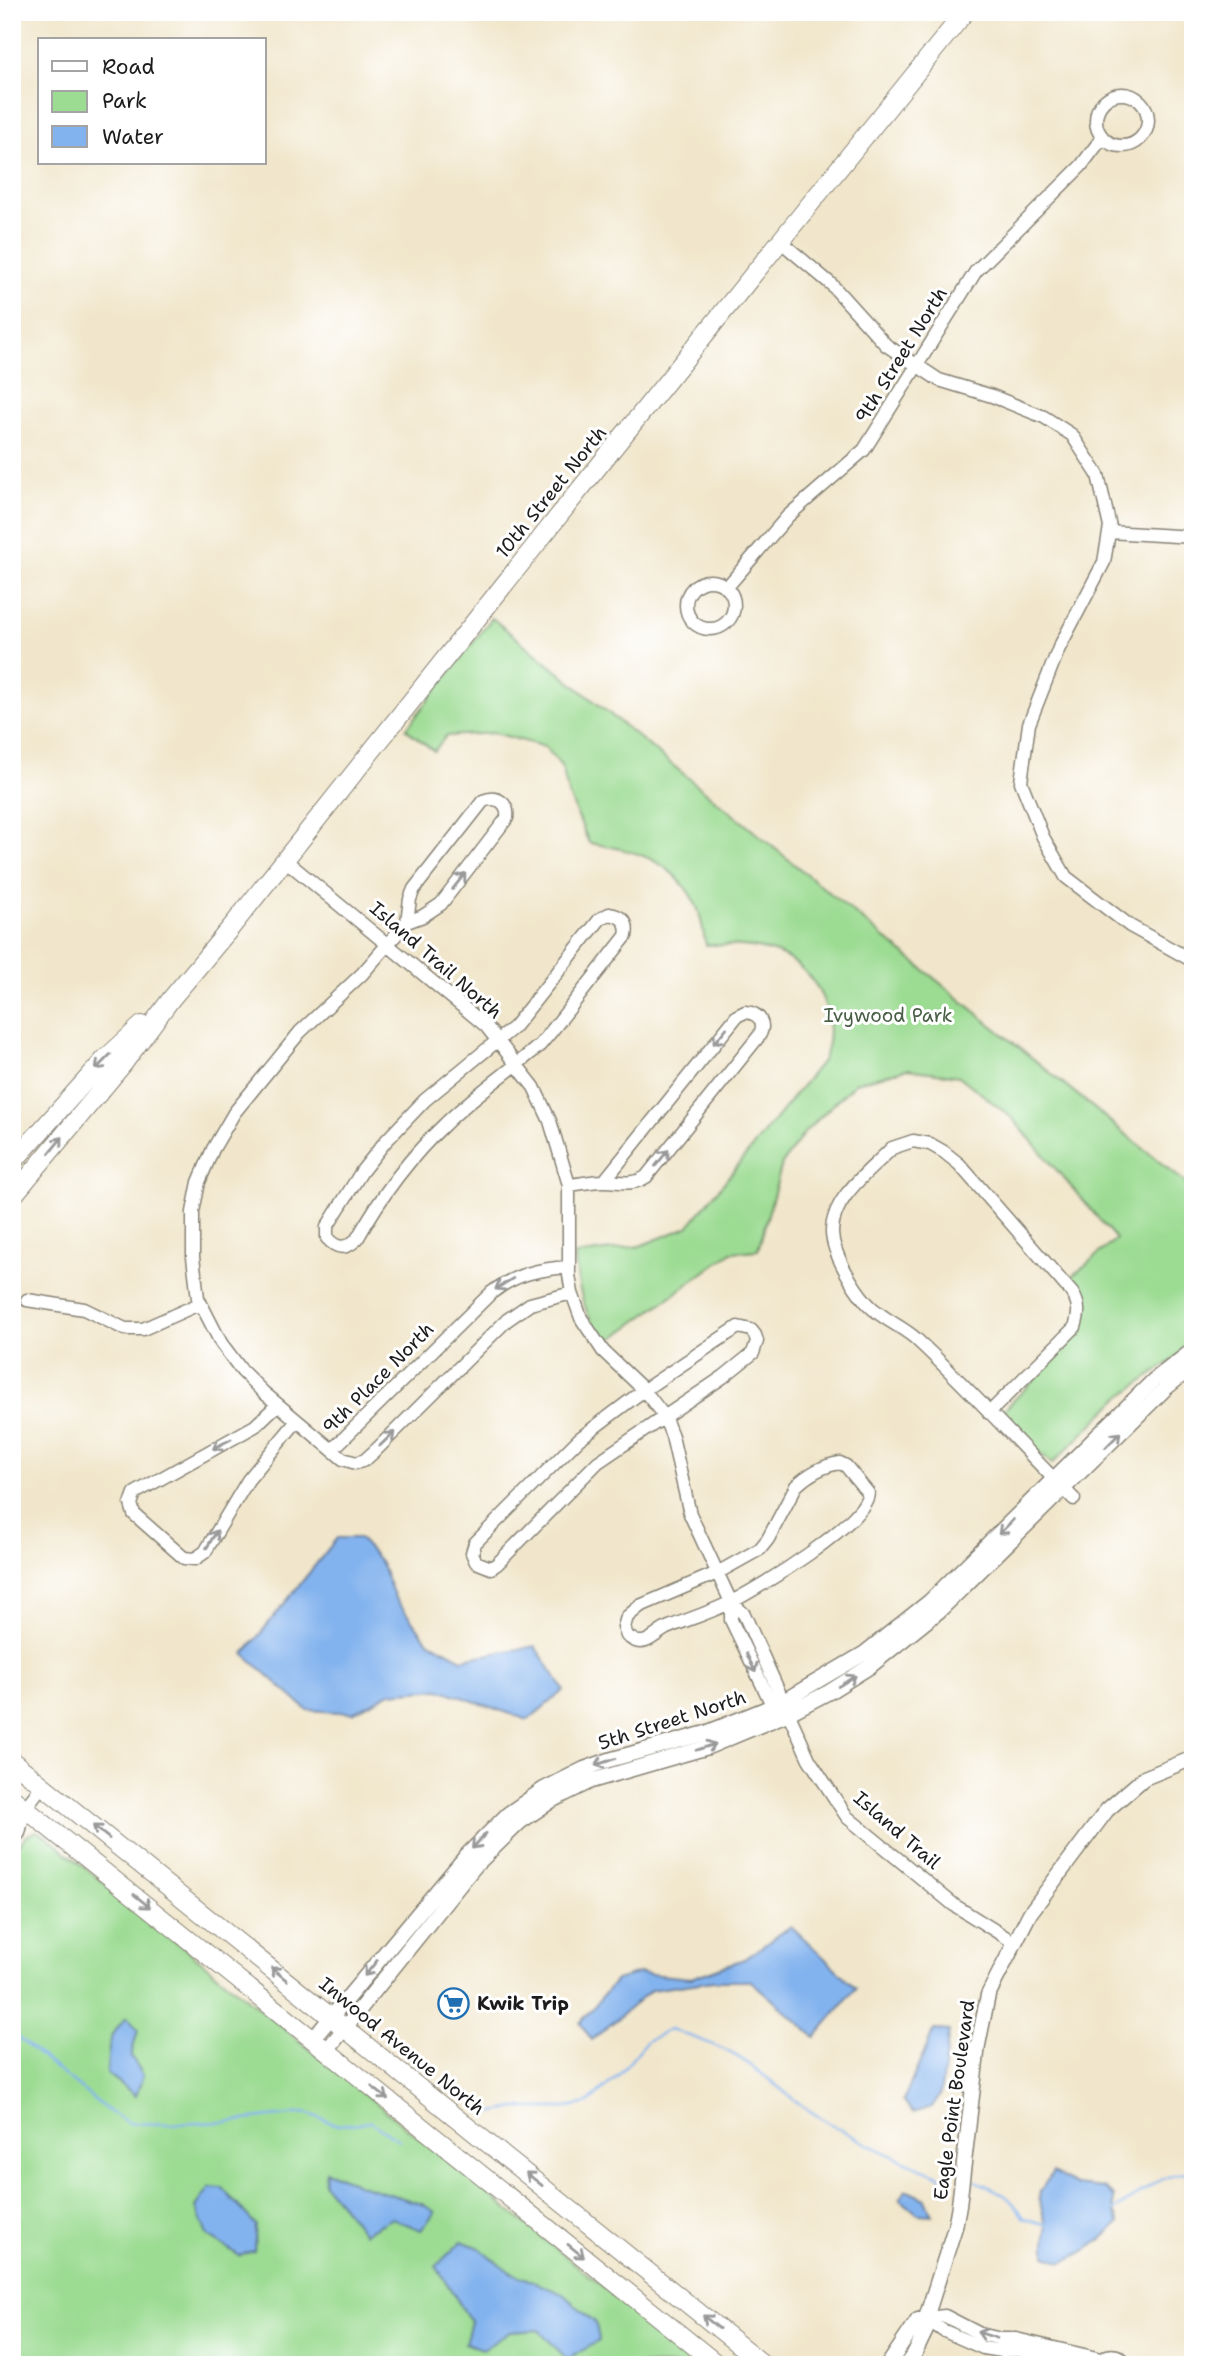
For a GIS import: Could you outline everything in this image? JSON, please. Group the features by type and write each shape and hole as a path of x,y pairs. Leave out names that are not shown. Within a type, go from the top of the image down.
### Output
{"main road":[{"name":"10th Street North","path":"12,1198 123,1064 171,999 965,12"},
{"name":"10th Street North","path":"12,1163 105,1059 171,999"},
{"name":"Inwood Avenue North","path":"12,1761 764,2365"},
{"path":"17,1807 320,2045 718,2365"}],"street":[{"path":"1115,94 1124,94 1139,100 1148,123 1140,138 1133,143 1117,146 1102,138 1095,122 1100,105 1115,94"},
{"name":"9th Street North","path":"727,587 788,516 864,450 976,271 1080,166 1102,138"},
{"path":"780,241 831,284 886,345 939,380 992,396 1044,417 1072,435 1098,475 1109,532 1104,562 1059,648 1029,724 1021,782 1043,837 1066,877 1130,926 1193,961"},
{"path":"1109,532 1193,537"},
{"path":"332,1450 296,1422 242,1371 199,1304 192,1257 193,1212 199,1182 213,1149 234,1114 300,1032 362,974 407,922 423,916 441,904 506,818 505,806 501,801 483,801 422,877 410,899 407,922"},
{"name":"Island Trail North","path":"285,860 477,1018 518,1064 534,1087 561,1152 569,1185 569,1267 572,1293 581,1318 603,1351 644,1390 664,1416 672,1436 690,1514 731,1602 731,1620 782,1707"},
{"path":"609,914 618,915 625,921 628,929 626,936 550,1033 518,1064 468,1103 422,1147 384,1194 351,1245 341,1248 334,1246 327,1238 327,1227 362,1171 385,1142 425,1100 498,1040 514,1027 600,919 609,914"},
{"path":"569,1185 604,1180 618,1184 640,1181 651,1172 759,1036 762,1022 757,1015 746,1012 737,1016 604,1180"},
{"path":"989,1413 1075,1327 1079,1315 1078,1304 1073,1294 959,1164 930,1144 913,1141 902,1143 892,1148 842,1200 835,1213 832,1233 836,1250 868,1304 913,1337 1064,1489"},
{"name":"9th Place North","path":"569,1267 541,1269 504,1282 332,1450 350,1462 365,1460 427,1402 507,1320 530,1304 572,1293"},
{"path":"27,1300 85,1309 125,1329 144,1329 199,1304"},
{"path":"738,1327 746,1328 755,1335 757,1341 753,1353 723,1377 591,1468 498,1564 491,1568 476,1562 472,1553 475,1543 560,1456 644,1390 738,1327"},
{"name":"5th Street North","path":"1064,1489 1163,1372 1193,1350"},
{"name":"5th Street North","path":"320,2045 481,1859 531,1814 564,1793 591,1781 708,1747 782,1707 850,1680 905,1640 953,1597 1166,1388 1193,1366"},
{"path":"277,1405 255,1426 135,1493 131,1504 134,1514 184,1558 195,1559 205,1552 248,1480 296,1422"},
{"path":"840,1463 865,1487 868,1500 864,1507 805,1557 731,1602 667,1628 646,1641 635,1642 627,1636 624,1627 627,1617 640,1606 718,1573 760,1549 802,1479 831,1464 840,1463"},
{"name":"Island Trail","path":"782,1707 809,1759 847,1817 954,1905 1014,1943"},
{"name":"Eagle Point Boulevard","path":"906,2365 929,2324 926,2318 955,2227 978,2045 988,1995 1030,1913 1107,1810 1144,1778 1193,1758"},
{"path":"12,1841 19,1833 17,1807 42,1786"},
{"path":"926,2318 945,2316 980,2334 1000,2339 1017,2339 1100,2362 1113,2355 1121,2358 1126,2365"},
{"path":"926,2318 942,2330 983,2348 1028,2352 1073,2365"},
{"name":"Eagle Point Boulevard","path":"888,2365 918,2320 926,2318"}],"green space":[{"name":"Ivywood Park","path":"492,618 1193,1189 1193,1346 1119,1398 1052,1464 1021,1436 1003,1411 1051,1363 1075,1334 1082,1322 1085,1307 1080,1294 1068,1280 1116,1239 1012,1118 959,1076 907,1069 855,1083 805,1132 782,1164 758,1250 732,1252 605,1344 598,1334 583,1302 575,1255 640,1246 688,1227 823,1060 828,1044 827,1012 814,983 791,961 759,948 706,945 697,907 688,891 665,868 638,854 589,843 568,793 562,767 545,747 495,733 446,736 434,751 406,729"},
{"path":"36,1831 46,1836 700,2365 12,2365 12,1852 26,1836"}],"water":[{"path":"337,1538 359,1538 380,1561 395,1598 428,1641 462,1659 535,1646 564,1690 528,1720 439,1689 390,1693 353,1713 307,1710 244,1654"},
{"path":"791,1926 856,1988 815,2037 751,1981 714,1981 651,1990 592,2040 580,2023 616,1980 639,1973 691,1978 744,1959"},
{"path":"127,2017 138,2030 131,2056 143,2075 136,2096 107,2073 110,2042"},
{"path":"934,2030 949,2031 940,2096 932,2107 913,2113 903,2101"},
{"path":"326,2171 360,2185 422,2204 435,2212 421,2230 392,2218 364,2233 324,2184"},
{"path":"1053,2172 1076,2185 1104,2188 1114,2196 1114,2211 1119,2223 1093,2246 1062,2262 1046,2256 1046,2224 1039,2200 1040,2191"},
{"path":"210,2187 222,2188 256,2225 254,2250 240,2256 207,2235 196,2207"},
{"path":"906,2190 925,2199 932,2215 918,2214 900,2199"},
{"path":"462,2241 479,2248 510,2272 563,2294 596,2323 599,2341 567,2359 539,2330 510,2332 483,2349 465,2343 471,2322 436,2266"}],"waterway":[{"path":"489,2113 516,2108 563,2108 588,2103 617,2077 647,2041 670,2029 735,2056 823,2120 857,2139 946,2178"},
{"path":"12,2033 107,2110 129,2123 227,2122 306,2113 338,2125 371,2122 399,2140"},
{"path":"1111,2212 1159,2181 1193,2172"},
{"path":"976,2181 1004,2195 1024,2218 1048,2225"}],"place":[{"name":"Kwik Trip","path":"454,2003"}]}
